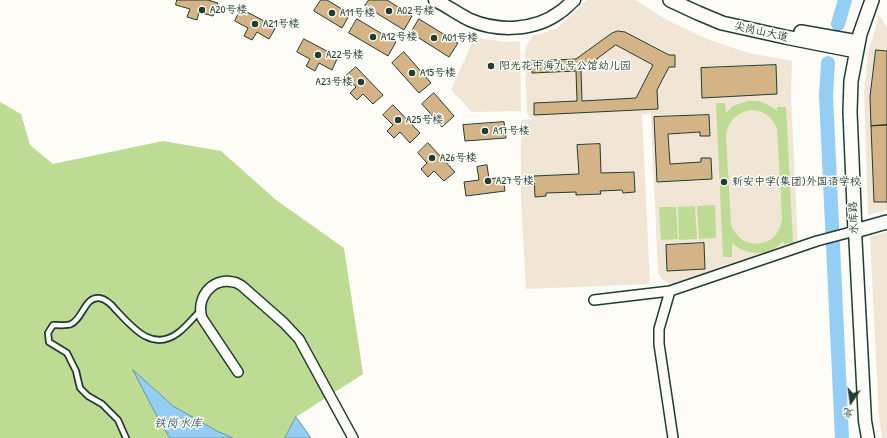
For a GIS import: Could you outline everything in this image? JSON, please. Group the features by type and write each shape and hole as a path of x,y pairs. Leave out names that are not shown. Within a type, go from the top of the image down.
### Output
{"main road":[{"name":"尖岗山大道","path":"670,0 722,23 784,37 857,46"},
{"name":"尖岗山大道","path":"688,0 700,6 732,17 857,46"},
{"name":"水库路","path":"854,231 850,112 851,81 857,46 872,0"},
{"path":"854,231 887,222"}],"street":[{"path":"435,0 470,20 496,27 509,28 522,27 548,19 560,13 574,0"},
{"path":"594,300 670,291 817,241 854,231"},
{"name":"水库路","path":"854,231 865,421 868,438"},
{"path":"238,372 202,318 200,311 200,303 203,296 217,283 233,282 242,286 284,323 299,339 353,438"},
{"path":"670,291 659,329 659,344 673,438"}],"lane":[{"path":"126,438 118,420 102,404 88,396 80,388 76,371 66,353 49,342 48,332 53,325 70,324 77,319 86,305 94,298 101,298 109,303 136,331 147,338 165,340 178,333 200,311"}],"shaded area":[{"name":"新安中学(集团)外国语学校","path":"587,0 635,0 667,20 707,39 749,53 792,61 791,97 798,245 678,283 672,284 661,278 658,273 651,114 642,114 650,284 526,289 521,200 521,120 532,119 527,113 526,47 532,36 556,29"},
{"path":"879,15 887,28 887,210 868,215 864,91 868,53"},
{"name":"阳光花中海九号公馆幼儿园","path":"475,36 484,39 506,42 520,41 521,111 472,112 451,90"},
{"path":"887,232 887,438 882,438 879,419 870,237"}],"green space":[{"path":"751,101 763,103 777,111 777,107 786,107 793,243 784,244 783,241 772,250 758,253 744,250 732,243 732,257 723,257 716,103 725,103 726,113 733,106","holes":["754,110 762,112 768,116 777,129 782,217 780,227 775,235 768,241 760,244 743,240 736,234 731,225 726,137 729,126 734,118 743,112"]},
{"path":"0,102 21,114 30,145 53,164 163,141 221,151 276,200 344,248 363,374 296,417 285,438 233,438 217,431 173,406 134,371 160,422 170,438 0,438"},
{"path":"715,205 716,238 699,239 697,206"},
{"path":"695,206 697,239 679,240 678,207"},
{"path":"659,207 676,207 678,239 661,240"}],"water":[{"name":"铁岗水库","path":"133,370 173,406 217,431 233,438 170,438"},
{"path":"296,417 311,438 285,438"}],"building":[{"name":"A20号楼","path":"177,0 208,0 218,3 213,16 199,12 197,20 187,17 190,9 176,5"},
{"name":"A11号楼","path":"321,0 327,0 350,14 342,28 314,11"},
{"name":"A02号楼","path":"369,0 387,0 412,16 404,30 365,6"},
{"name":"A21号楼","path":"241,9 276,27 269,39 257,32 252,40 244,36 248,28 235,21"},
{"name":"A12号楼","path":"357,19 396,42 388,56 349,33"},
{"name":"A01号楼","path":"419,19 458,43 449,57 411,33"},
{"path":"618,31 625,32 669,55 675,55 675,67 669,67 657,90 658,109 534,115 534,103 577,101 576,71 532,73 531,61 576,59 612,33","holes":["616,45 653,65 636,98 582,101 581,71"]},
{"name":"A22号楼","path":"304,39 338,57 332,70 319,63 315,71 306,66 310,59 297,52"},
{"path":"876,50 887,51 887,125 871,126 870,97"},
{"name":"A15号楼","path":"404,52 431,83 419,93 392,63"},
{"path":"776,65 777,94 702,98 701,68"},
{"name":"A23号楼","path":"356,67 383,95 373,104 363,94 357,100 350,93 356,87 346,76"},
{"path":"434,93 454,116 442,127 422,104"},
{"name":"A25号楼","path":"393,105 420,133 410,143 400,132 394,138 387,131 393,125 383,115"},
{"path":"709,115 710,136 700,136 700,132 668,134 670,164 701,162 701,158 711,158 712,179 657,182 654,117"},
{"name":"A17号楼","path":"504,122 506,138 465,141 463,125"},
{"path":"887,125 887,202 874,202 871,126"},
{"name":"A26号楼","path":"428,143 455,172 444,181 434,171 428,177 421,169 427,163 418,153"},
{"path":"600,144 601,173 634,172 635,192 623,193 622,190 600,191 601,194 576,195 576,192 546,193 546,196 535,197 534,176 579,174 577,145"},
{"name":"A27号楼","path":"487,165 489,179 503,177 505,191 466,196 464,182 479,180 477,167"},
{"path":"704,243 705,269 667,271 666,245"}],"waterway":[{"path":"838,24 845,0"},
{"path":"828,63 826,96 842,438"}],"place":[{"name":"A20号楼","path":"202,10"},
{"name":"A02号楼","path":"389,11"},
{"name":"A11号楼","path":"332,13"},
{"name":"A21号楼","path":"255,24"},
{"name":"A12号楼","path":"373,37"},
{"name":"A01号楼","path":"434,38"},
{"name":"A22号楼","path":"318,55"},
{"name":"阳光花中海九号公馆幼儿园","path":"491,66"},
{"name":"A15号楼","path":"412,73"},
{"name":"A23号楼","path":"361,82"},
{"name":"A25号楼","path":"398,120"},
{"name":"A17号楼","path":"485,131"},
{"name":"A26号楼","path":"432,158"},
{"name":"A27号楼","path":"488,181"},
{"name":"新安中学(集团)外国语学校","path":"724,182"}]}
